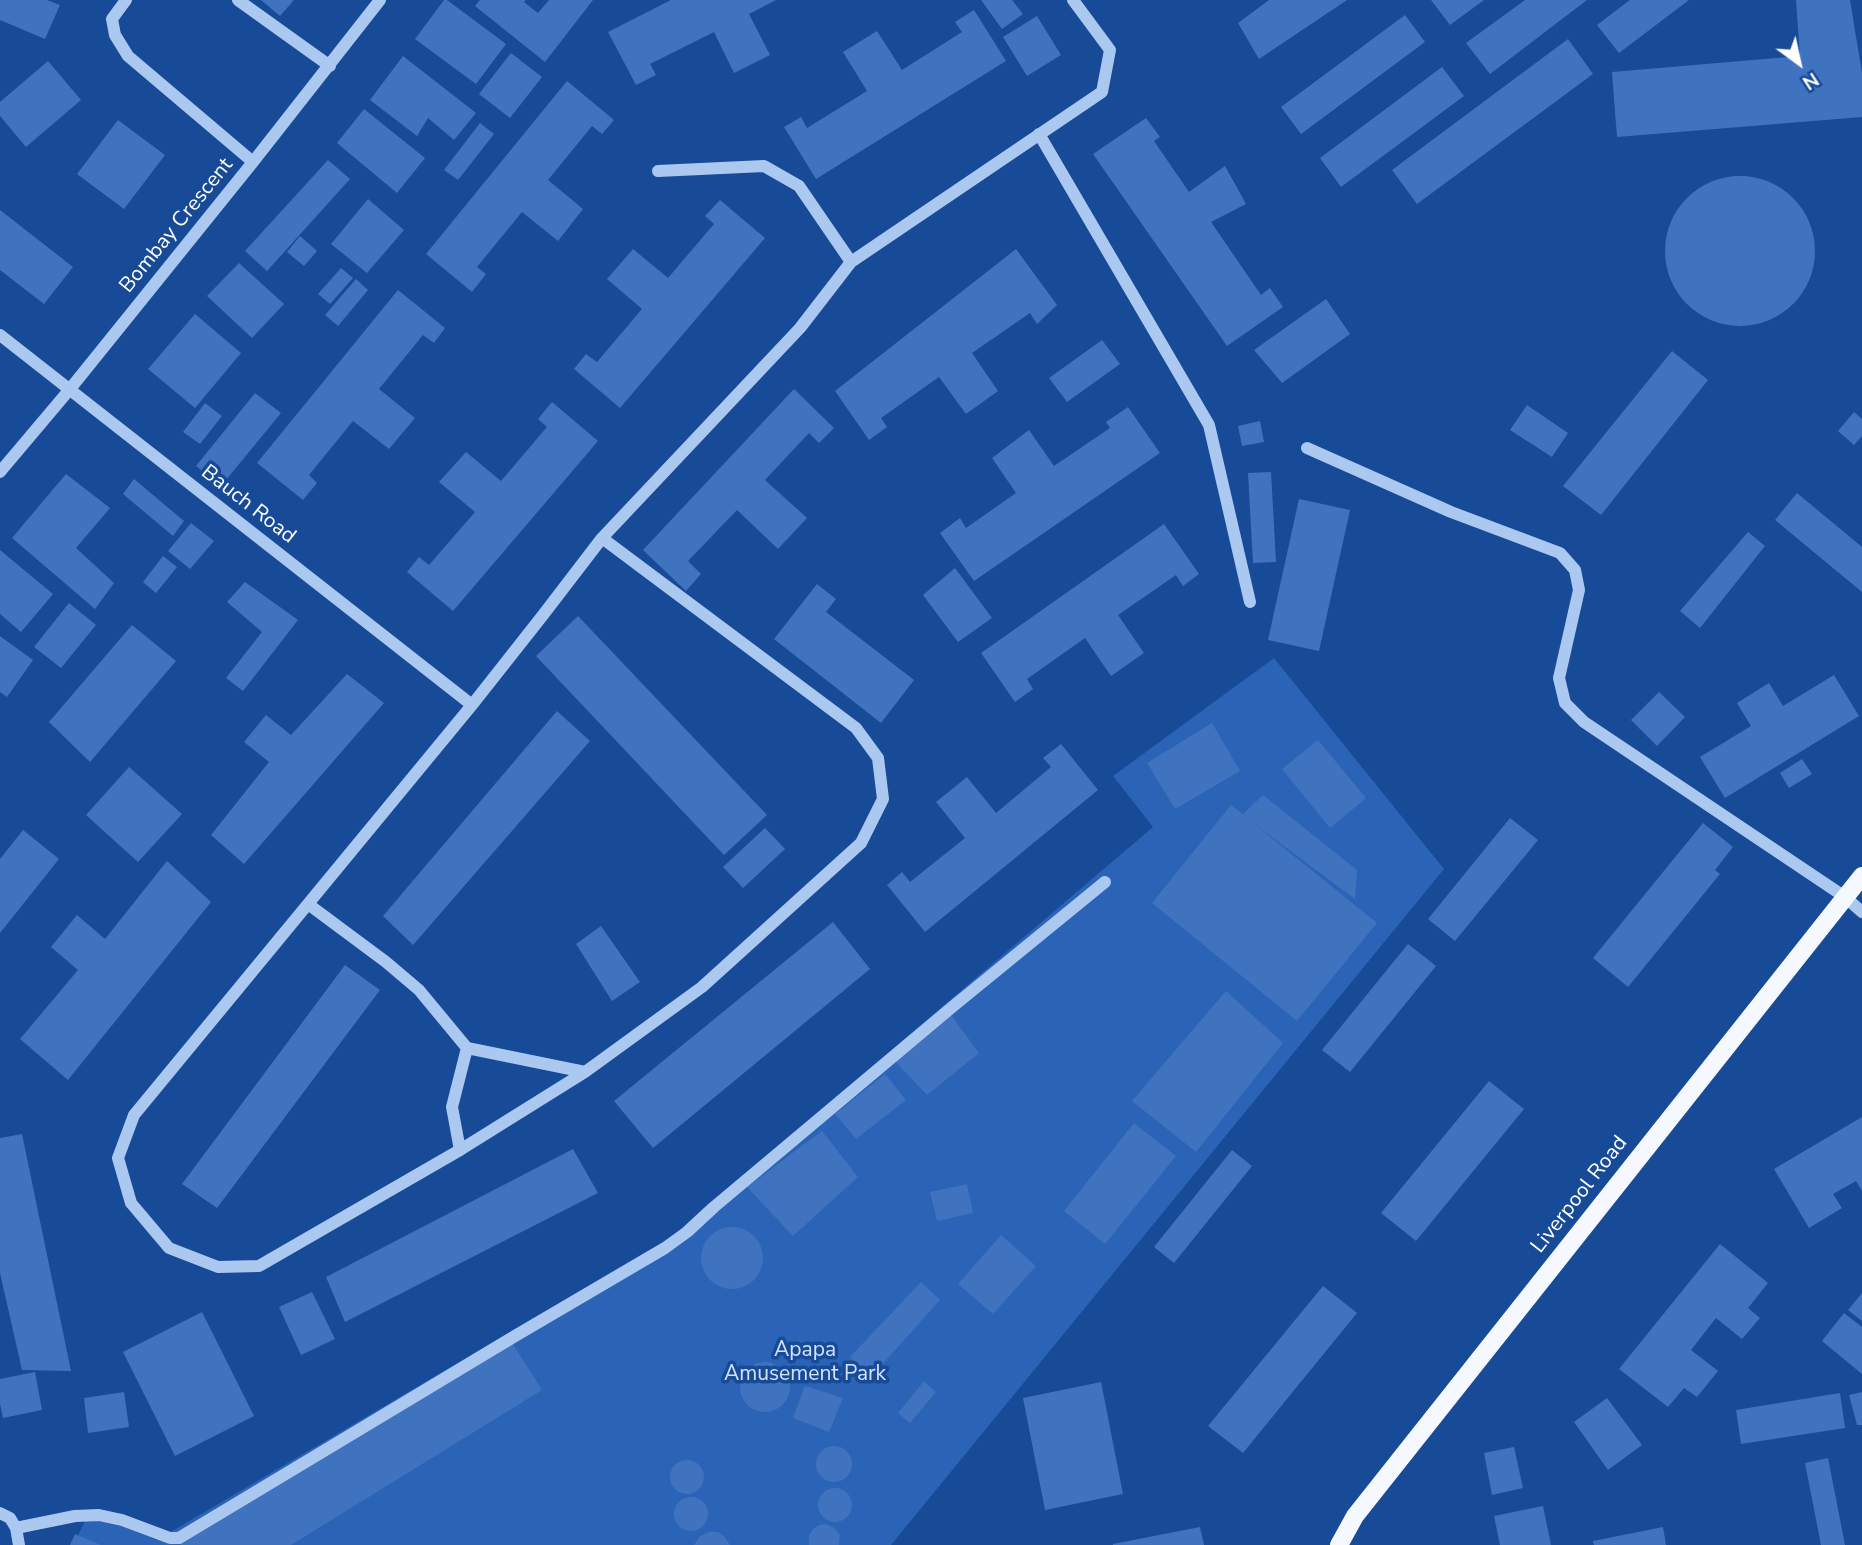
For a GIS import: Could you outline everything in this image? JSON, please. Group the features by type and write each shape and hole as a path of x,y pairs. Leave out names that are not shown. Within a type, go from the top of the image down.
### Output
{"main road":[{"name":"Liverpool Road","path":"1339,1545 1355,1516 1862,876"}],"street":[{"path":"126,0 112,19 114,35 128,56 253,162"},
{"path":"237,0 330,66"},
{"name":"Bombay Crescent","path":"0,472 253,162 380,0"},
{"path":"602,538 856,728 878,758 883,799 861,843 702,986 585,1072 460,1150 259,1266 218,1267 169,1248 131,1203 118,1158 134,1115 472,705 602,538 800,328 851,262 1102,92 1110,50 1073,0"},
{"path":"1039,134 1209,425 1250,602"},
{"path":"658,171 764,166 799,186 851,262"},
{"name":"Bauch Road","path":"0,335 472,705"},
{"path":"1307,448 1451,512 1560,553 1575,570 1579,590 1559,678 1565,702 1584,722 1844,897 1862,912"},
{"path":"16,1528 75,1516 99,1515 122,1520 170,1538 179,1538 665,1248 951,1007 1105,882"},
{"path":"308,904 419,990 467,1048 585,1072"},
{"path":"460,1150 452,1107 467,1048"},
{"path":"0,1513 10,1518 16,1528 19,1545"}],"green space":[{"name":"Apapa Amusement Park","path":"1274,658 1444,869 891,1545 73,1545 89,1513 157,1540 673,1236 1153,827 1113,776"}],"building":[{"path":"0,0 47,0 60,5 45,39 0,20"},
{"path":"261,0 294,0 280,16"},
{"path":"444,0 506,44 476,84 415,39"},
{"path":"480,0 526,0 524,2 538,13 549,0 593,0 545,62 475,6"},
{"path":"671,0 776,0 749,14 770,55 734,73 714,32 650,64 656,75 636,85 608,32"},
{"path":"981,0 1012,0 1023,14 1002,29"},
{"path":"1269,0 1347,0 1259,59 1238,23"},
{"path":"1431,0 1484,0 1450,25"},
{"path":"1525,0 1587,0 1490,74 1466,43"},
{"path":"1630,0 1689,0 1619,53 1597,25"},
{"path":"1796,0 1850,0 1862,73 1862,117 1617,137 1612,72 1800,56"},
{"path":"974,10 1006,61 816,179 784,127 801,117 807,128 867,91 843,52 877,31 902,70 962,32 955,22"},
{"path":"1405,15 1425,42 1301,134 1281,107"},
{"path":"1037,16 1061,55 1027,76 1003,37"},
{"path":"1568,39 1593,74 1417,204 1392,170"},
{"path":"511,53 542,77 510,118 479,94"},
{"path":"403,56 476,113 454,140 428,118 417,136 370,100"},
{"path":"48,61 81,100 26,147 0,116 0,102"},
{"path":"1442,67 1464,96 1341,187 1320,158"},
{"path":"567,81 614,120 602,134 592,126 548,180 583,209 558,241 522,212 477,267 486,274 472,292 426,254"},
{"path":"364,109 425,158 397,193 337,143"},
{"path":"1146,118 1160,137 1154,141 1189,192 1225,166 1246,204 1211,222 1261,295 1270,288 1283,307 1227,346 1093,154"},
{"path":"118,120 165,155 124,209 77,174"},
{"path":"480,123 494,134 458,180 444,170"},
{"path":"328,160 350,179 267,271 245,251"},
{"path":"1740,176 1769,182 1793,198 1809,222 1815,251 1809,280 1793,304 1769,320 1740,326 1711,320 1687,304 1671,280 1665,251 1671,222 1687,198 1711,182"},
{"path":"368,199 404,230 367,273 331,244"},
{"path":"720,200 765,238 620,408 574,369 586,354 597,362 642,309 607,279 633,249 668,278 714,224 705,216"},
{"path":"0,210 73,267 44,304 0,270"},
{"path":"300,236 317,251 304,266 287,252"},
{"path":"1016,249 1057,305 1037,324 1030,313 972,353 998,391 966,414 939,377 881,418 887,427 869,440 835,391"},
{"path":"239,263 284,304 252,338 207,296"},
{"path":"341,268 353,278 330,304 318,294"},
{"path":"356,279 368,290 338,326 325,315"},
{"path":"398,290 445,328 434,343 423,335 379,389 415,418 389,449 353,421 309,475 317,483 303,500 257,463"},
{"path":"1326,299 1350,334 1282,383 1254,350"},
{"path":"195,314 241,353 195,408 148,369"},
{"path":"1102,340 1120,364 1067,402 1049,378"},
{"path":"1672,351 1708,380 1601,515 1563,486"},
{"path":"794,389 834,428 819,443 809,433 765,480 807,518 778,549 737,510 688,561 701,574 686,591 643,550"},
{"path":"255,393 281,413 221,486 196,466"},
{"path":"552,402 598,441 453,611 407,572 419,557 429,565 475,512 439,482 466,452 501,481 547,427 538,419"},
{"path":"205,403 222,416 200,444 183,432"},
{"path":"1527,405 1568,433 1552,457 1510,430"},
{"path":"1128,407 1160,453 974,581 940,533 960,518 966,528 1016,493 992,458 1029,430 1054,466 1110,428 1106,422"},
{"path":"1854,412 1862,419 1862,436 1854,445 1838,431"},
{"path":"1260,421 1264,442 1242,446 1238,426"},
{"path":"1271,472 1276,562 1253,563 1248,473"},
{"path":"66,474 110,508 76,548 114,583 95,609 12,538"},
{"path":"134,479 184,521 173,536 123,494"},
{"path":"1797,493 1862,547 1862,592 1775,520"},
{"path":"1299,499 1350,510 1319,651 1268,640"},
{"path":"191,523 214,541 190,569 168,551"},
{"path":"1164,524 1199,574 1183,586 1176,575 1118,615 1144,653 1111,676 1085,638 1027,679 1033,689 1015,702 981,653"},
{"path":"1748,532 1765,546 1700,628 1680,611"},
{"path":"0,550 53,594 21,632 0,614"},
{"path":"163,556 177,567 156,593 143,582"},
{"path":"955,568 992,618 958,642 923,595"},
{"path":"245,582 298,620 243,691 226,678 262,632 227,602"},
{"path":"817,584 836,599 826,612 914,680 881,723 774,639"},
{"path":"69,603 96,625 61,668 34,647"},
{"path":"578,616 767,815 724,855 536,656"},
{"path":"132,625 176,661 90,762 49,722"},
{"path":"0,636 33,660 7,697 0,692"},
{"path":"347,674 384,703 244,864 211,835 269,762 244,742 266,715 291,735"},
{"path":"1834,675 1859,716 1725,798 1700,757 1751,726 1737,703 1769,683 1783,706"},
{"path":"1659,692 1685,717 1657,746 1631,720"},
{"path":"557,711 590,741 413,945 383,916"},
{"path":"1212,723 1240,771 1175,809 1147,763"},
{"path":"1318,740 1366,798 1330,828 1282,769"},
{"path":"1061,744 1098,790 925,932 887,885 902,872 910,882 965,838 936,802 967,777 996,813 1051,767 1043,758"},
{"path":"1802,759 1812,774 1789,788 1780,773"},
{"path":"129,767 182,814 138,862 86,815"},
{"path":"1263,795 1357,870 1355,899 1253,823 1377,923 1297,1021 1152,903 1231,805 1243,814"},
{"path":"1510,818 1538,840 1455,941 1428,919"},
{"path":"1703,823 1733,847 1715,870 1720,874 1628,987 1593,958"},
{"path":"765,828 785,849 743,888 723,867"},
{"path":"23,830 59,859 0,933 0,859"},
{"path":"167,861 211,902 68,1080 20,1039 78,970 51,947 77,915 105,939"},
{"path":"833,922 870,969 653,1148 614,1101"},
{"path":"601,926 640,982 612,1001 576,944"},
{"path":"1408,944 1436,966 1350,1072 1322,1050"},
{"path":"345,965 380,990 217,1208 182,1184"},
{"path":"1226,991 1283,1043 1196,1152 1132,1101"},
{"path":"948,1011 979,1053 927,1095 893,1059"},
{"path":"885,1074 906,1100 856,1139 835,1114"},
{"path":"1489,1081 1524,1109 1416,1241 1381,1213"},
{"path":"1862,1117 1862,1191 1856,1181 1833,1194 1842,1208 1809,1228 1774,1169"},
{"path":"1134,1123 1176,1156 1105,1244 1064,1211"},
{"path":"822,1131 858,1177 793,1236 747,1187"},
{"path":"22,1134 71,1371 22,1370 0,1273 0,1138"},
{"path":"573,1149 598,1193 345,1322 326,1277"},
{"path":"1232,1150 1252,1166 1174,1263 1154,1247"},
{"path":"967,1184 973,1213 937,1221 930,1192"},
{"path":"726,1227 738,1227 754,1236 761,1246 761,1270 754,1280 738,1289 726,1289 715,1284 706,1275 701,1264 701,1252 706,1241 715,1232"},
{"path":"1001,1235 1036,1266 993,1314 958,1284"},
{"path":"1720,1244 1768,1283 1748,1308 1760,1318 1742,1339 1716,1318 1691,1350 1718,1371 1697,1397 1684,1388 1668,1407 1619,1369"},
{"path":"921,1282 940,1300 870,1378 850,1357"},
{"path":"1323,1286 1357,1313 1243,1453 1208,1426"},
{"path":"312,1292 335,1339 301,1355 279,1307"},
{"path":"1862,1293 1862,1321 1848,1310"},
{"path":"202,1312 254,1416 175,1456 123,1352"},
{"path":"1844,1313 1862,1327 1862,1374 1822,1341"},
{"path":"511,1341 542,1390 291,1545 180,1545"},
{"path":"765,1362 783,1369 790,1387 783,1405 765,1412 747,1405 740,1387 747,1369"},
{"path":"35,1372 42,1410 3,1418 0,1379"},
{"path":"924,1381 936,1392 910,1423 898,1413"},
{"path":"1101,1382 1123,1494 1045,1510 1023,1398"},
{"path":"805,1386 843,1398 829,1432 793,1418"},
{"path":"124,1392 129,1427 88,1433 84,1398"},
{"path":"1862,1392 1862,1425 1857,1425 1849,1395"},
{"path":"1840,1393 1845,1428 1741,1444 1736,1410"},
{"path":"1607,1398 1642,1445 1608,1470 1574,1422"},
{"path":"834,1446 846,1452 852,1464 846,1476 834,1482 822,1476 816,1464 822,1452"},
{"path":"1514,1447 1523,1488 1492,1495 1484,1453"},
{"path":"1828,1458 1845,1545 1821,1545 1805,1463"},
{"path":"687,1460 699,1465 704,1477 699,1489 687,1494 675,1489 670,1477 675,1465"},
{"path":"835,1488 847,1493 852,1505 847,1517 835,1522 823,1517 818,1505 823,1493"},
{"path":"691,1497 703,1502 708,1514 703,1526 691,1531 679,1526 674,1514 679,1502"},
{"path":"1543,1506 1551,1545 1500,1545 1494,1516"},
{"path":"827,1524 840,1535 839,1545 809,1545 809,1536 813,1529"},
{"path":"1200,1527 1204,1545 1113,1545 1113,1544"},
{"path":"1663,1527 1666,1545 1594,1545 1593,1541"},
{"path":"718,1532 730,1545 694,1545 700,1536"},
{"path":"75,1534 101,1545 70,1545"}]}
